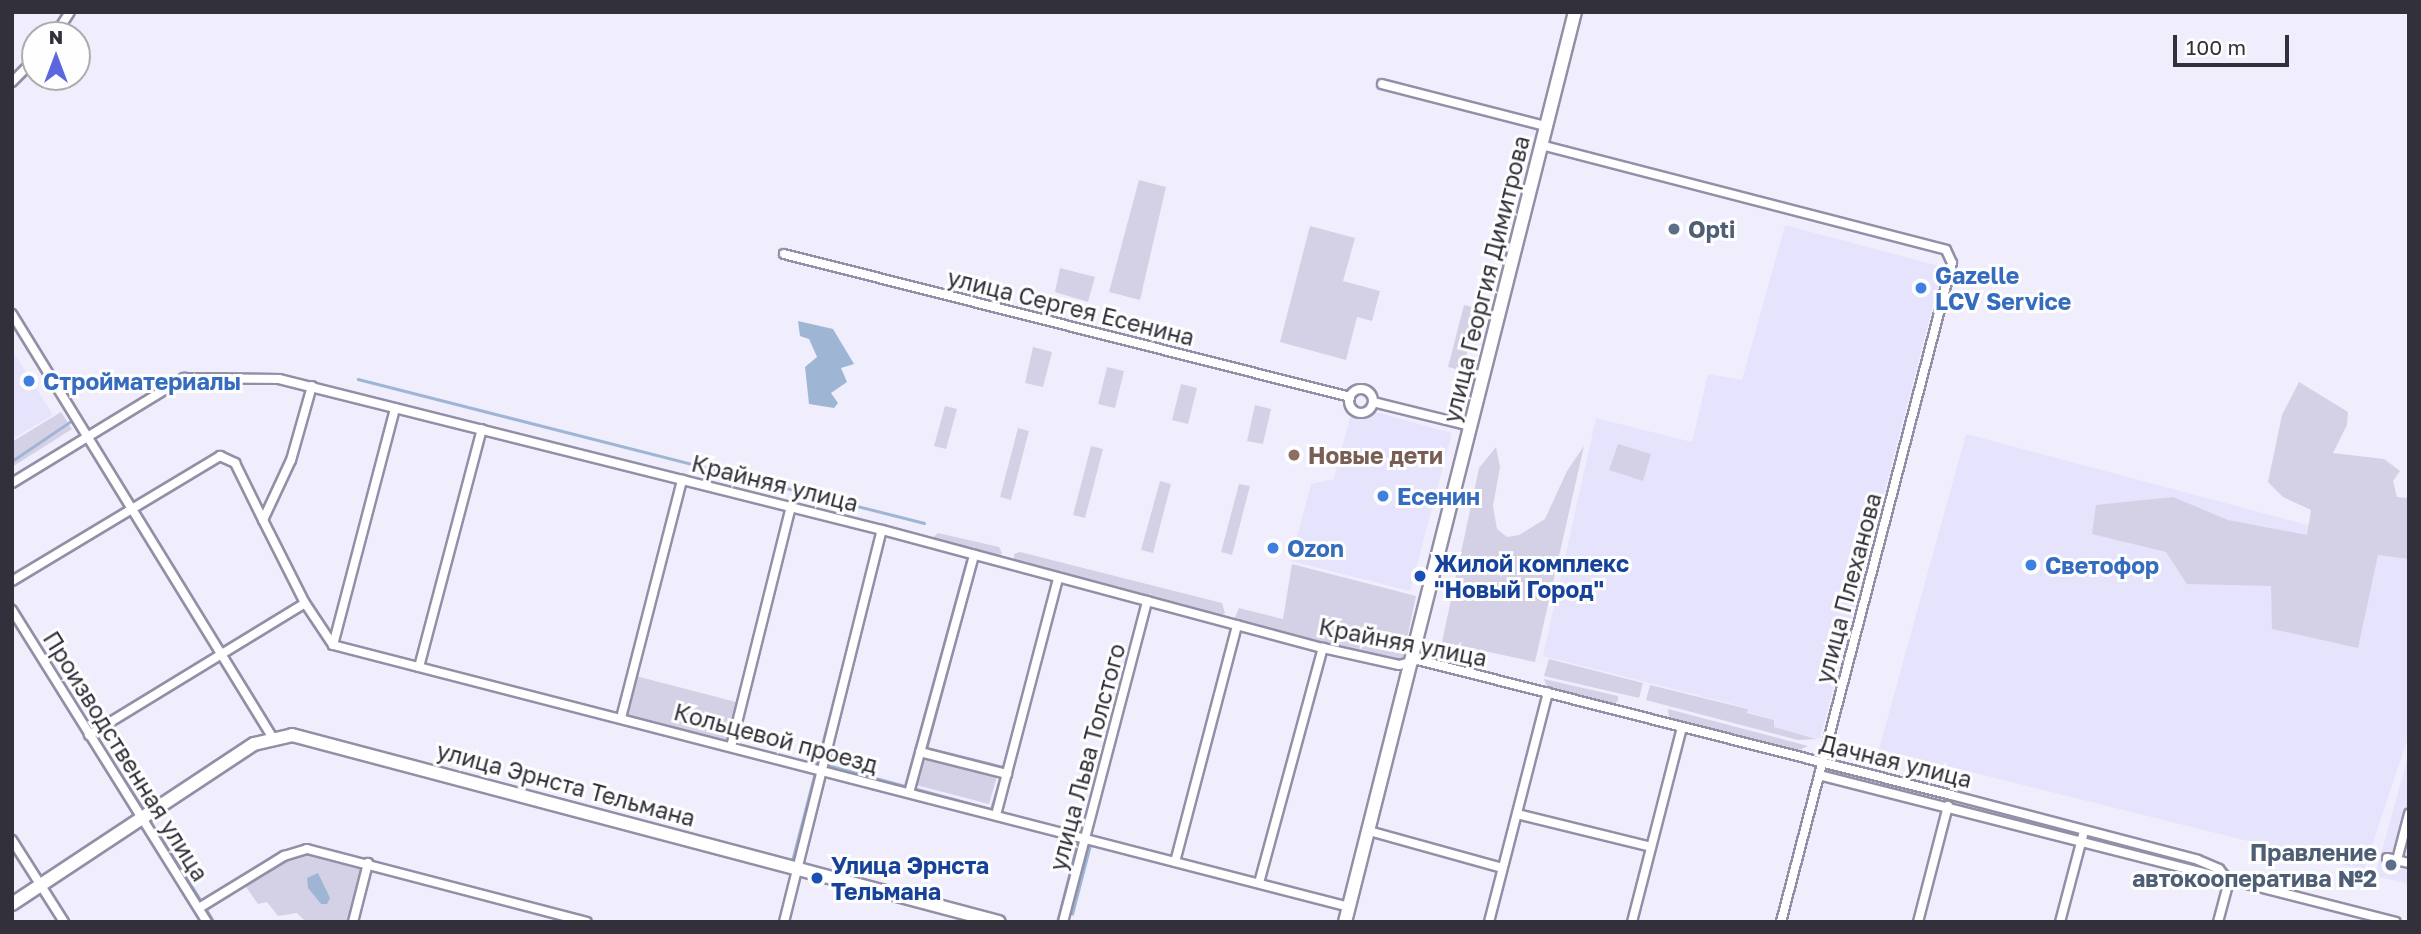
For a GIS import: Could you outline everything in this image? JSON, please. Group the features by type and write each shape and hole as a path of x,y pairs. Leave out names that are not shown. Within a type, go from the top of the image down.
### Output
{"main road":[{"name":"улица Георгия Димитрова","path":"1345,922 1575,12"},
{"path":"12,904 272,737"},
{"name":"улица Эрнста Тельмана","path":"272,737 308,737 999,922"}],"street":[{"path":"1382,84 1546,126"},
{"name":"улица Плеханова","path":"1541,145 1946,250 1952,263 1781,922"},
{"name":"улица Сергея Есенина","path":"784,254 1350,397 1364,390 1373,402 1471,426"},
{"path":"12,314 272,737"},
{"name":"Крайняя улица","path":"12,483 184,378 279,379 882,530 1322,648 1409,663 1419,660 1548,691"},
{"path":"263,520 291,460 312,386"},
{"name":"улица Сергея Есенина","path":"1350,397 1351,406 1359,412 1373,402"},
{"path":"333,645 395,408"},
{"path":"419,667 482,429"},
{"path":"12,581 212,458 228,457 235,463 305,603 333,645"},
{"path":"621,718 682,480"},
{"path":"731,747 791,508"},
{"path":"783,922 882,530"},
{"path":"909,793 974,555"},
{"path":"996,815 1058,578"},
{"name":"улица Льва Толстого","path":"1063,922 1147,601"},
{"path":"89,735 305,603"},
{"name":"Производственная улица","path":"12,610 207,922"},
{"path":"1175,862 1237,625"},
{"name":"Кольцевой проезд","path":"333,645 1349,907"},
{"path":"1259,883 1322,648"},
{"path":"1489,922 1548,691"},
{"name":"Дачная улица","path":"1548,691 2198,860 2219,869 2229,881"},
{"path":"1632,922 1682,727"},
{"path":"920,752 1007,774"},
{"name":"Дачная улица","path":"1819,775 2396,922"},
{"path":"1918,922 1951,795"},
{"path":"1517,814 1651,847"},
{"path":"2397,860 2409,814"},
{"path":"1369,831 1502,868"},
{"path":"2060,922 2084,831"},
{"path":"12,841 64,922"},
{"path":"199,908 296,850 368,863 587,922"},
{"path":"2387,858 2409,863"},
{"path":"353,922 368,863"},
{"path":"2218,922 2229,881"},
{"path":"2350,922 2353,911"}],"shaded area":[{"path":"1139,180 1166,187 1140,300 1109,292"},
{"path":"1785,225 1943,267 1820,739 1774,727 1775,720 1747,712 1748,708 1543,656 1596,418 1692,442 1708,374 1742,380"},
{"path":"1310,226 1355,238 1343,281 1380,291 1372,321 1357,317 1346,360 1280,342"},
{"path":"1060,268 1095,277 1088,302 1055,292"},
{"path":"1464,305 1477,308 1463,371 1448,367"},
{"path":"1033,347 1052,352 1043,387 1025,383"},
{"path":"12,350 53,415 12,439"},
{"path":"1107,367 1124,371 1115,408 1098,404"},
{"path":"2299,382 2348,412 2347,425 2333,453 2384,459 2400,471 2393,481 2397,497 2409,498 2409,559 2378,555 2358,648 2272,629 2271,586 2187,584 2166,552 2092,534 2096,505 2173,497 2228,520 2307,535 2311,510 2283,497 2268,482 2282,415"},
{"path":"1181,384 1197,388 1188,424 1172,420"},
{"path":"1255,405 1271,409 1263,444 1247,441"},
{"path":"945,406 957,409 946,449 934,446"},
{"path":"61,412 72,429 12,467 12,442"},
{"path":"1351,413 1379,413 1452,433 1410,591 1291,561 1311,484 1334,479"},
{"path":"1018,428 1029,431 1011,500 1000,497"},
{"path":"1966,434 2409,552 2409,735 2364,870 1879,749"},
{"path":"1618,444 1651,454 1643,481 1609,470"},
{"path":"1091,446 1103,449 1085,518 1073,515"},
{"path":"1584,446 1535,662 1442,642 1479,468 1496,447 1500,467 1493,506 1497,529 1507,537 1519,535 1545,519 1567,471"},
{"path":"1160,481 1171,484 1153,553 1141,550"},
{"path":"1239,484 1250,486 1232,555 1221,552"},
{"path":"938,533 999,547 1002,553 998,558 975,553 974,546 972,552 929,541"},
{"path":"1020,552 1222,603 1225,613 1221,616 1152,598 1151,593 1149,597 1061,575 1062,570 1058,574 1014,562 1014,554"},
{"path":"1292,564 1416,596 1403,658 1392,660 1234,619 1239,608 1283,619"},
{"path":"1549,659 1643,683 1639,698 1544,676"},
{"path":"636,676 736,702 726,743 626,717"},
{"path":"1544,679 1618,696 1618,701 1613,705 1547,688"},
{"path":"1650,685 1748,709 1747,713 1774,720 1774,727 1817,739 1798,740 1646,700"},
{"path":"1668,709 1808,746 1795,752 1669,720"},
{"path":"2409,752 2409,884 2375,876"},
{"path":"923,757 997,776 989,804 916,785"},
{"path":"306,853 364,865 351,922 306,922 297,913 278,916 267,902 258,904 244,884 286,857"}],"water":[{"path":"798,321 833,329 854,364 841,368 847,382 831,393 838,403 834,408 809,404 805,367 817,357 809,339 800,336"},
{"path":"318,873 330,898 327,904 321,904 308,888 307,878"}],"waterway":[{"path":"358,379 924,523"},
{"path":"12,461 71,421"},
{"path":"817,764 876,538"},
{"path":"884,540 828,765 909,787"},
{"path":"905,786 967,560"},
{"path":"977,561 927,748 1004,767 1003,771"},
{"path":"12,602 92,730"},
{"path":"95,734 141,805"},
{"path":"792,861 815,772"},
{"path":"811,830 825,775"},
{"path":"913,788 991,809 1001,776"},
{"path":"155,828 202,902"},
{"path":"1057,922 1078,840"},
{"path":"1072,914 1090,845"},
{"path":"205,907 214,922"}],"place":[{"name":"Opti","path":"1674,229"},
{"name":"Gazelle LCV Service","path":"1921,288"},
{"name":"Стройматериалы","path":"29,381"},
{"name":"Новые дети","path":"1294,455"},
{"name":"Есенин","path":"1383,496"},
{"name":"Ozon","path":"1273,548"},
{"name":"Светофор","path":"2031,565"},
{"name":"Жилой комплекс \"Новый Город\"","path":"1420,576"},
{"name":"Правление автокооператива №2","path":"2391,865"},
{"name":"Улица Эрнста Тельмана","path":"817,878"}]}
